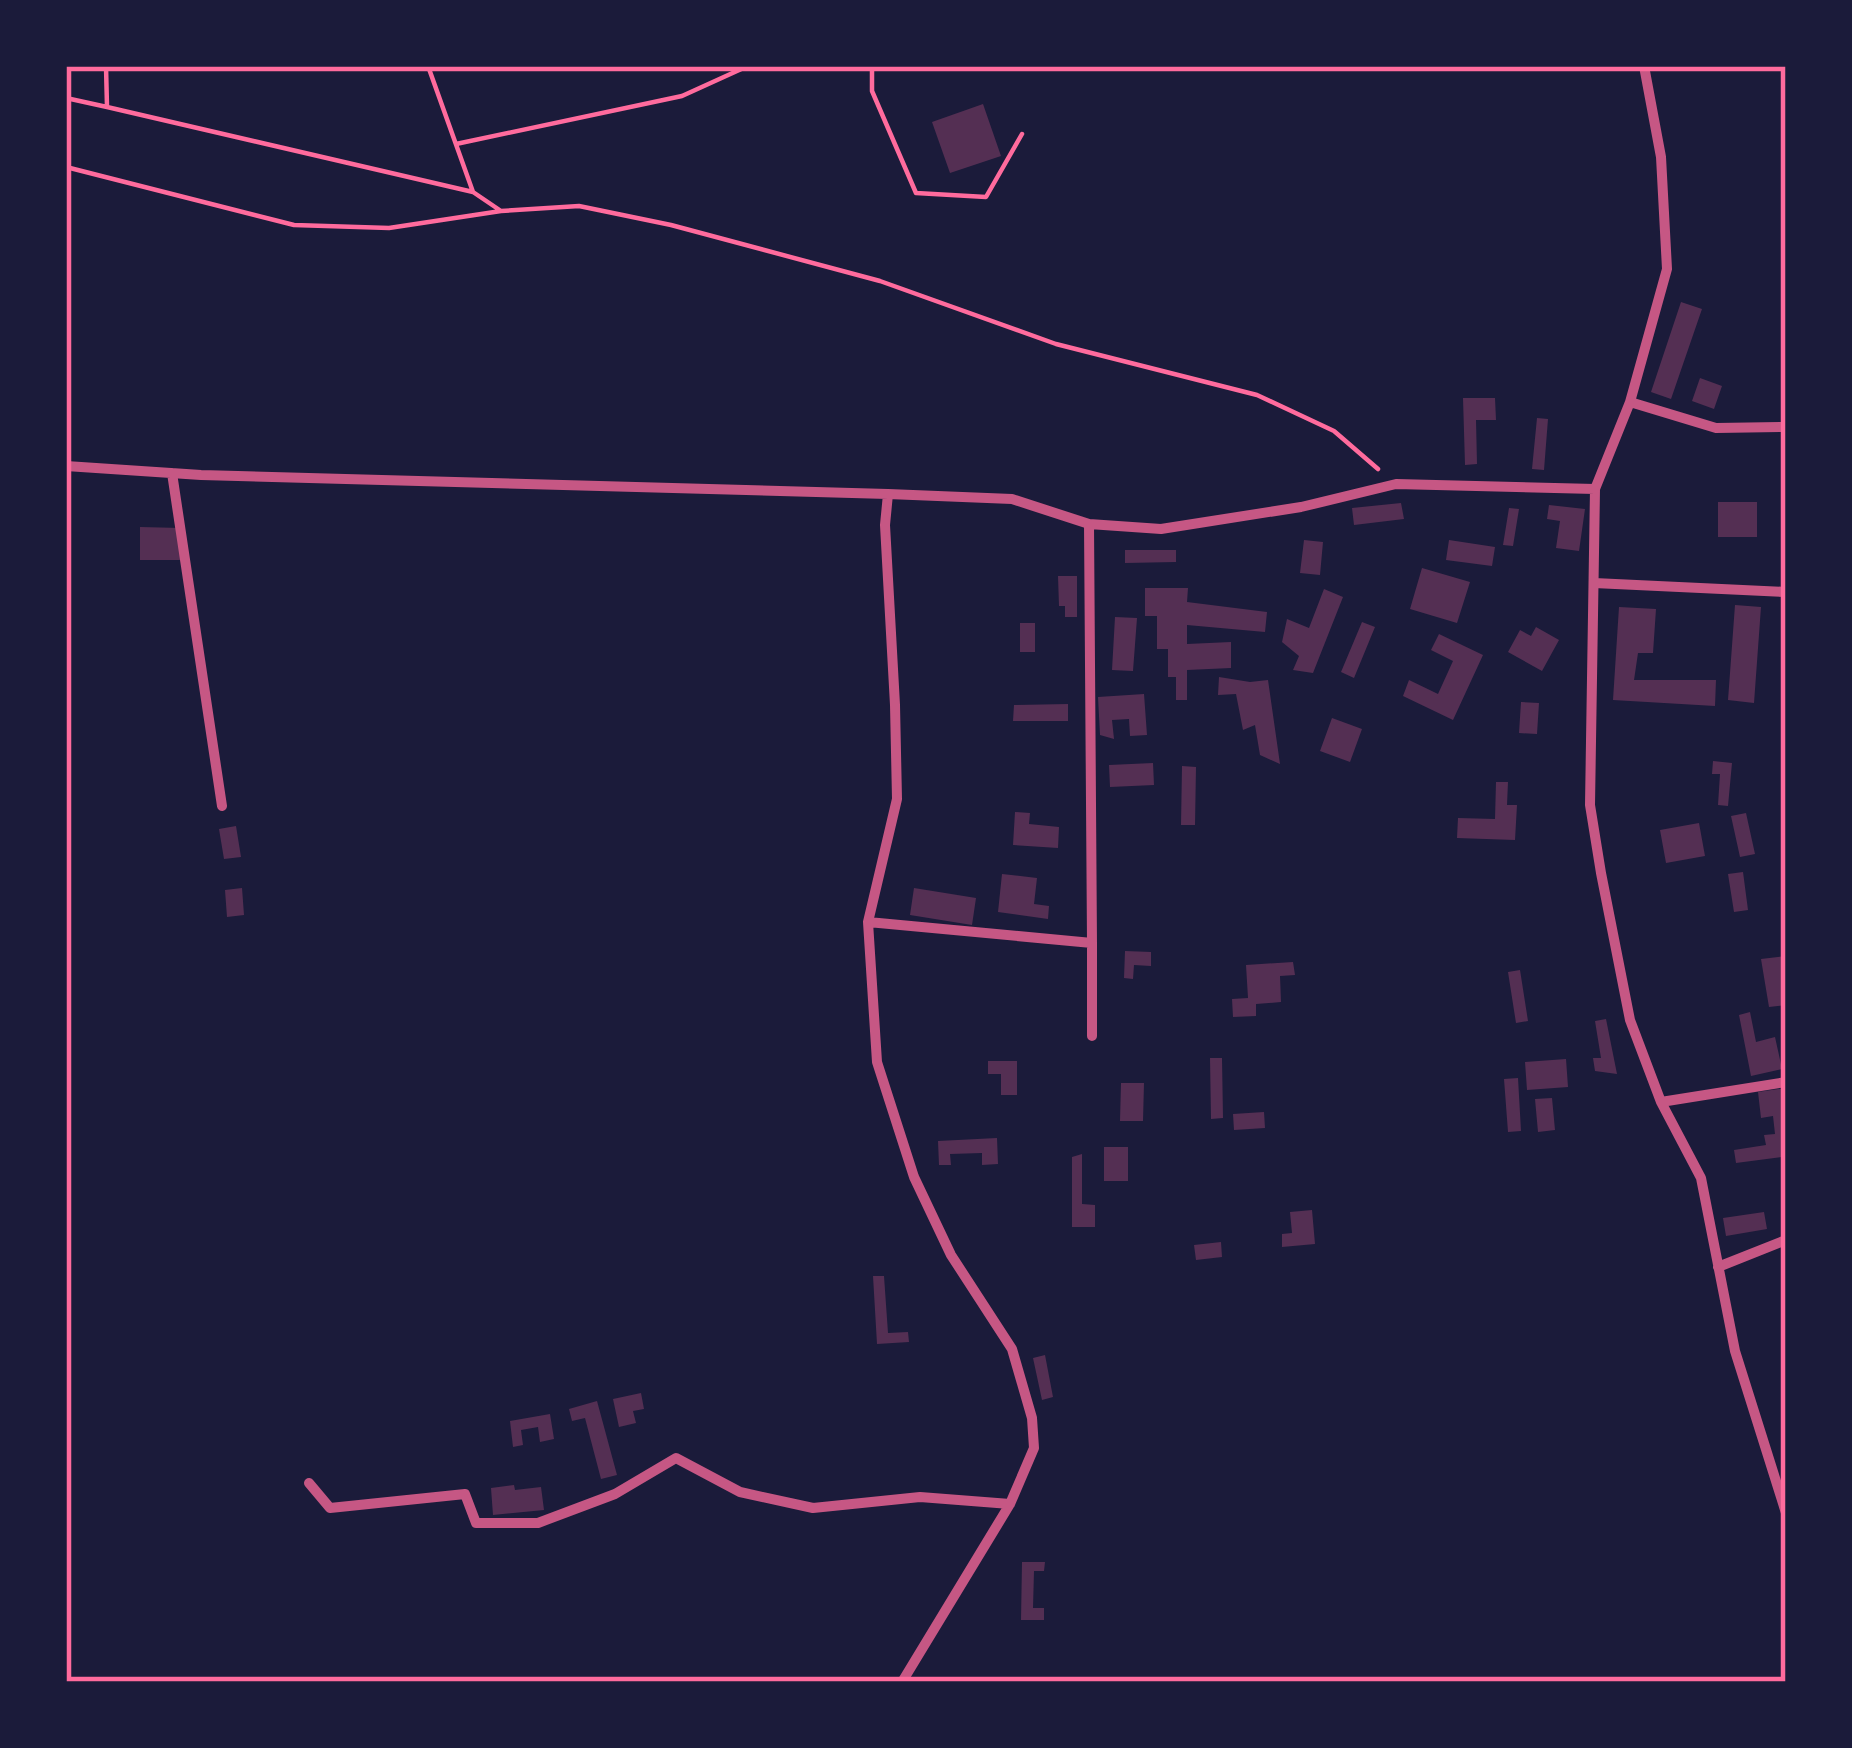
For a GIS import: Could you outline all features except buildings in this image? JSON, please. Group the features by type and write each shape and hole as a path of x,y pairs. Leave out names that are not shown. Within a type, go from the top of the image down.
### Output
{"street":[{"path":"1645,66 1661,158 1667,269 1630,402 1594,490 1590,805 1630,1020 1661,1102 1701,1178 1735,1351 1786,1513"},
{"path":"1630,402 1716,428 1786,428"},
{"path":"66,466 1012,499 1089,524 1161,529 1301,507 1396,484 1594,490"},
{"path":"172,473 222,806"},
{"path":"888,494 885,525 897,799 868,922 877,1061 914,1177 951,1255 1012,1348 1032,1418 1034,1448 1010,1504 902,1682"},
{"path":"1089,524 1093,1036"},
{"path":"1594,583 1786,592"},
{"path":"868,922 1092,943"},
{"path":"1661,1102 1786,1082"},
{"path":"1718,1268 1786,1240"},
{"path":"309,1483 330,1508 465,1494 476,1523 538,1522 615,1494 676,1458 740,1492 813,1508 920,1497 1010,1504"}],"path":[{"path":"106,66 107,107"},
{"path":"428,66 473,192"},
{"path":"455,144 682,96 748,66"},
{"path":"872,66 872,91 916,193 986,197 1022,134"},
{"path":"66,98 473,192 501,211"},
{"path":"66,167 294,225 389,228 501,211 579,206 671,225 880,281 1056,344 1257,395 1334,431 1396,484"}]}
